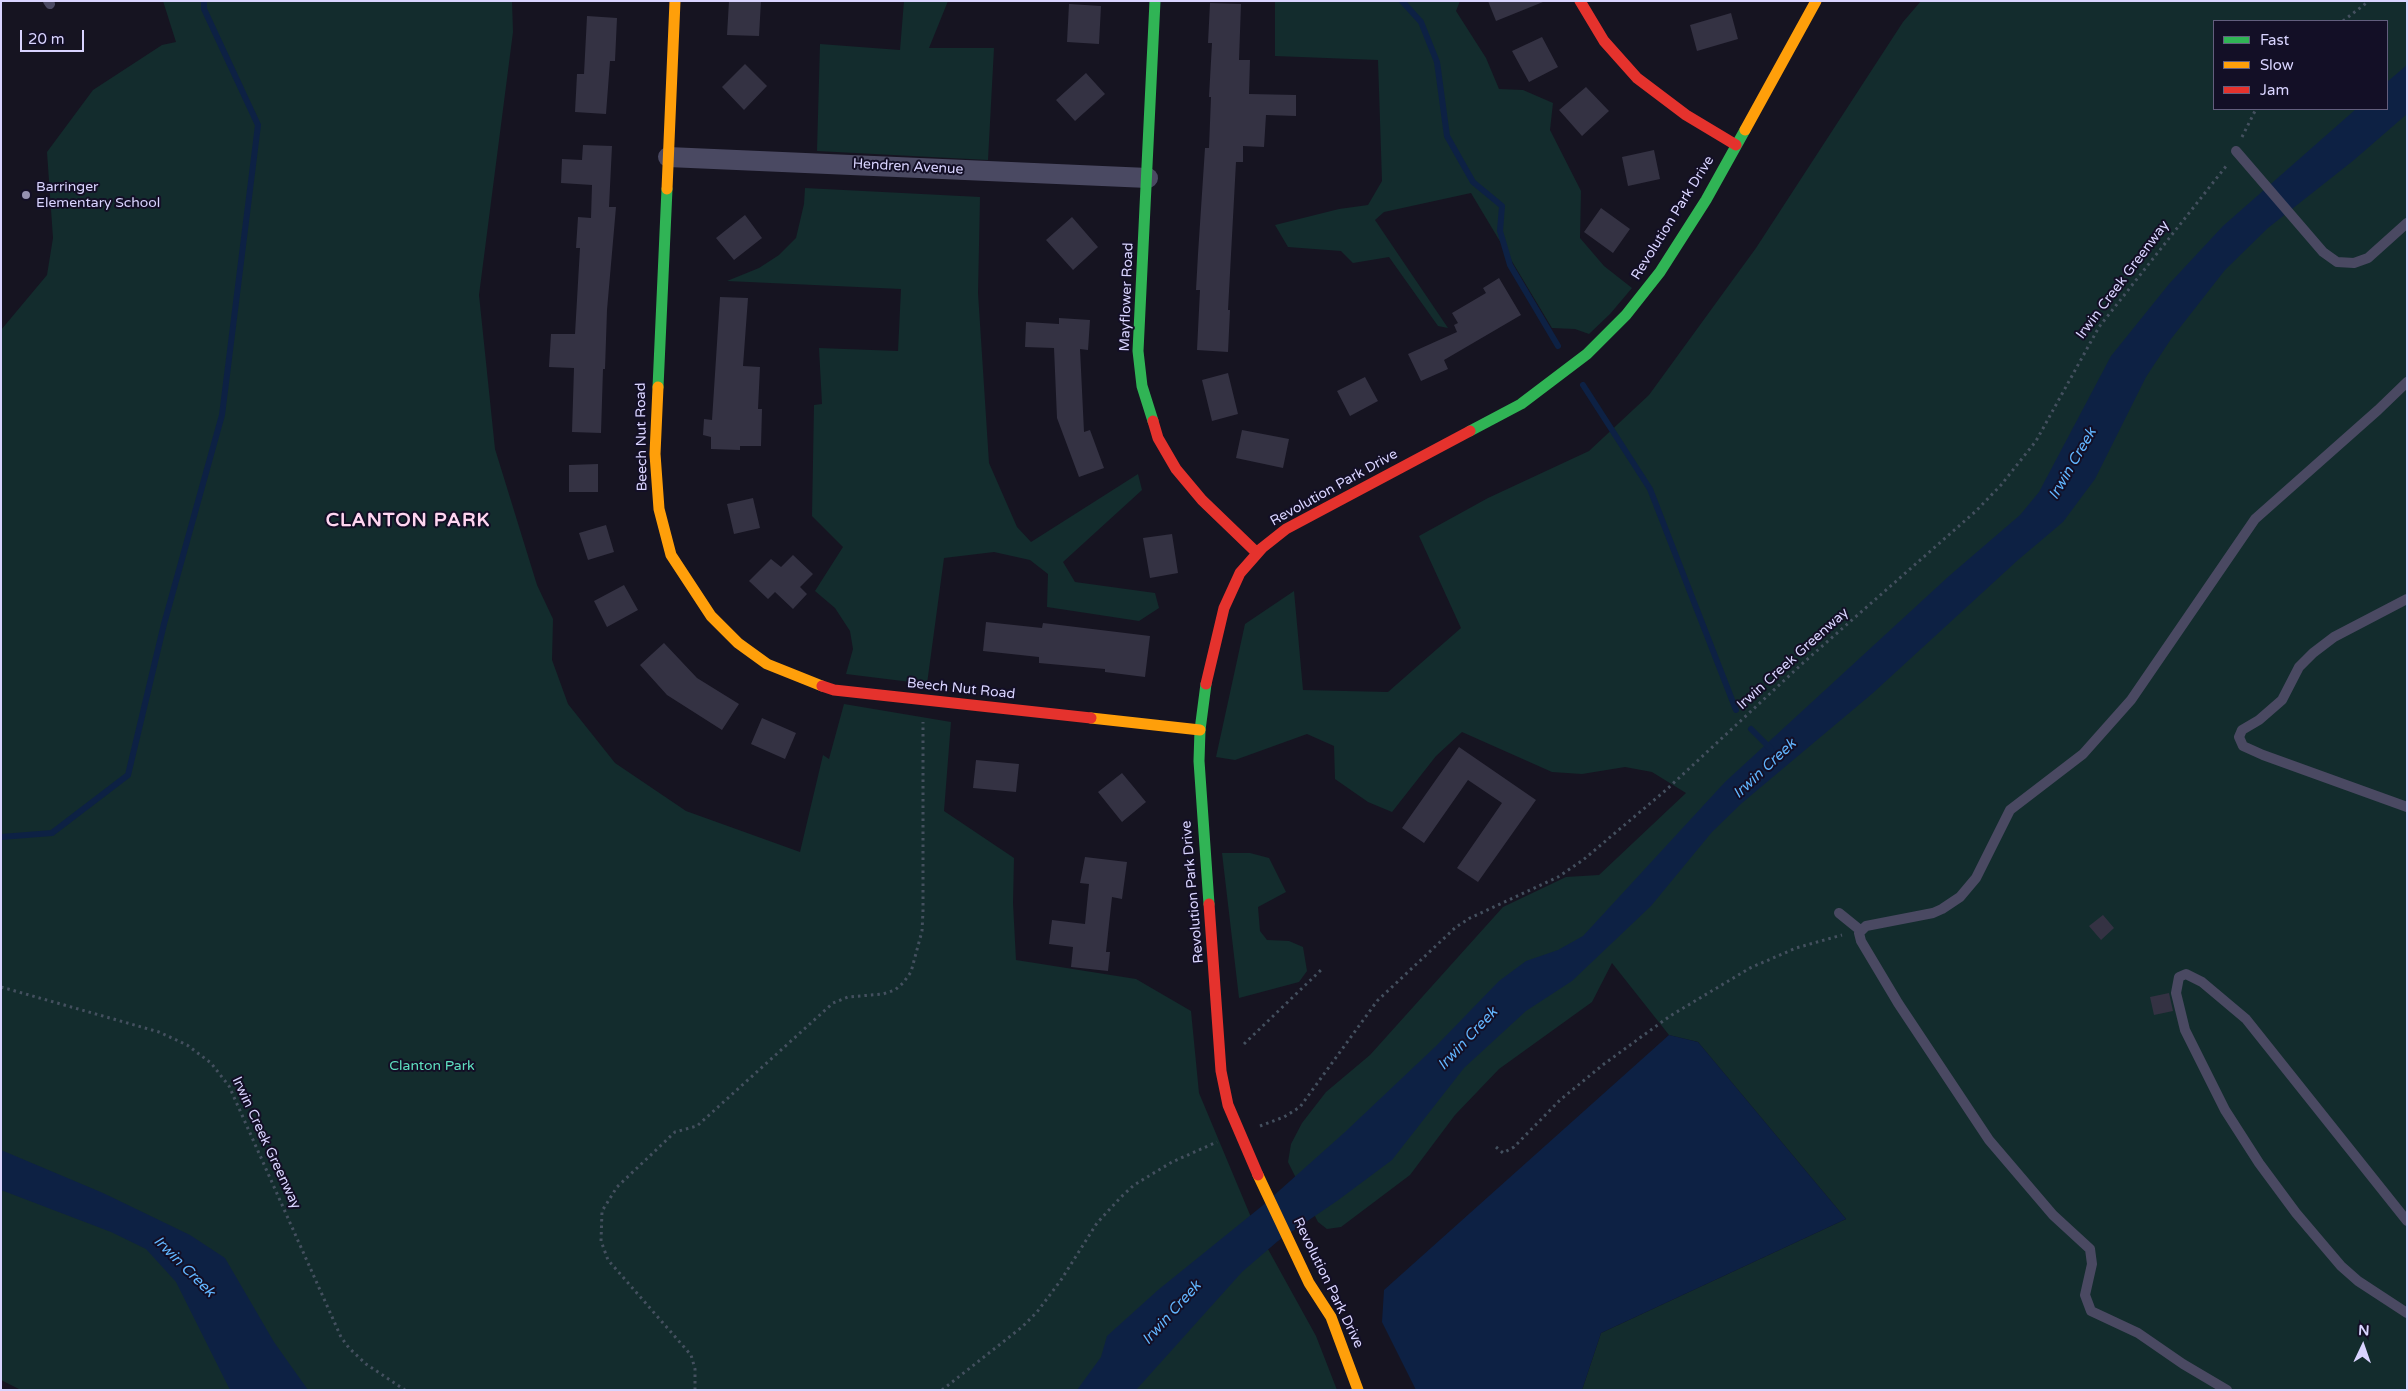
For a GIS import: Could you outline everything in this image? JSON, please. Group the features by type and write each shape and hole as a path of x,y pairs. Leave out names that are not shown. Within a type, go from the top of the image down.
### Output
{"street":[{"name":"Beech Nut Road","path":"675,1 654,423 659,509 672,555 689,586 711,616 738,642 767,664 800,680 834,690 1200,730"},
{"name":"Mayflower Road","path":"1154,1 1148,178 1138,351 1146,404 1158,438 1176,469 1202,500 1257,553"},
{"path":"1580,1 1604,40 1637,78 1686,115 1736,146"},
{"name":"Revolution Park Drive","path":"1358,1390 1350,1361 1331,1317 1309,1283 1260,1182 1228,1105 1221,1071 1211,915 1201,805 1200,730 1207,674 1224,608 1240,573 1257,553 1286,528 1521,404 1587,354 1626,315 1660,272 1706,200 1816,1"},
{"name":"Hendren Avenue","path":"668,157 1148,178"}],"lane":[{"path":"2236,151 2251,166 2323,252 2337,262 2363,261 2374,254 2399,228 2407,223"},
{"path":"1860,930 1866,926 1933,912 1942,909 1960,897 1976,878 2010,810 2082,754 2131,700 2255,519 2407,382"},
{"path":"2407,599 2334,637 2313,653 2299,667 2282,700 2259,720 2242,730 2239,737 2243,746 2263,756 2407,807"},
{"path":"1839,913 1860,930 1861,941 1880,974 1989,1140 2053,1215 2090,1249 2092,1264 2085,1295 2091,1311 2138,1333 2183,1364 2227,1390"},
{"path":"2407,1221 2246,1018 2202,982 2186,974 2179,977 2176,993 2186,1030 2225,1110 2259,1163 2296,1213 2341,1266 2370,1290 2407,1313"}],"path":[{"path":"2344,20 2369,1"},
{"name":"Irwin Creek Greenway","path":"1256,1128 1292,1113 1309,1096 1353,1031 1377,1001 1456,927 1470,918 1558,877 1590,855 1666,790 1803,663 1976,511 2012,473 2036,441 2099,327 2221,173 2236,151 2256,110"},
{"path":"695,1390 691,1355 608,1260 601,1241 602,1211 617,1187 675,1132 697,1126 832,1003 848,997 889,992 903,983 911,972 922,931 923,911 921,750 923,713"},
{"path":"1496,1147 1500,1151 1508,1151 1560,1100 1604,1064 1670,1016 1742,973 1796,948 1860,930"},
{"path":"1240,1046 1249,1040 1321,970"},
{"name":"Irwin Creek Greenway","path":"1,987 159,1032 186,1045 211,1063 228,1086 341,1337 349,1348 366,1364 405,1390"},
{"path":"942,1390 1022,1327 1037,1312 1061,1280 1097,1223 1134,1185 1172,1162 1221,1141"}],"green space":[{"name":"Clanton Park","path":"163,1 512,1 513,32 479,295 495,449 537,585 553,619 552,660 568,704 615,763 686,811 800,852 823,755 829,759 844,704 951,722 944,811 1014,858 1013,903 1016,960 1136,979 1191,1011 1199,1093 1253,1222 1316,1336 1337,1390 21,1390 1,1380 1,330 47,275 53,238 47,152 93,90 162,45 176,42"},
{"path":"904,1 948,1 929,48 994,48 988,160 817,151 820,44 900,50"},
{"path":"1275,1 1460,1 1456,11 1486,58 1499,89 1523,90 1553,103 1550,130 1581,191 1580,238 1604,266 1632,288 1610,314 1589,334 1575,329 1552,328 1471,193 1384,212 1375,220 1448,328 1438,326 1389,257 1353,263 1341,251 1288,247 1275,225 1339,209 1368,205 1382,181 1378,60 1275,56"},
{"path":"1921,1 2407,1 2407,1390 1582,1390 1601,1333 1846,1219 1698,1042 1669,1035 1612,963 1592,1002 1499,1069 1455,1115 1410,1175 1341,1227 1327,1229 1318,1222 1288,1162 1291,1144 1302,1123 1326,1092 1370,1055 1503,907 1566,877 1599,875 1686,793 1652,772 1625,767 1582,774 1552,772 1462,732 1436,756 1392,812 1368,802 1335,779 1334,746 1307,734 1235,760 1216,757 1245,624 1294,591 1303,690 1388,692 1461,628 1419,536 1488,498 1589,451 1649,395 1756,248 1903,22"},
{"path":"805,188 980,197 978,293 989,463 1017,527 1031,542 1138,474 1142,490 1063,562 1075,582 1155,593 1159,608 1139,621 1047,607 1048,574 1030,560 994,552 944,558 927,684 846,674 853,649 850,631 835,608 815,591 843,547 812,516 814,405 822,404 819,348 898,351 901,289 727,281 759,268 779,255 796,238 804,204"},
{"path":"1222,853 1250,853 1269,858 1286,892 1258,907 1260,931 1267,940 1289,941 1303,947 1307,971 1299,982 1239,998"}],"water":[{"name":"Irwin Creek","path":"2407,65 2407,114 2354,160 2268,228 2225,270 2171,339 2146,377 2095,479 2063,522 2018,560 1873,693 1742,803 1712,832 1651,906 1572,981 1526,1011 1464,1068 1392,1160 1337,1201 1278,1241 1242,1272 1136,1390 1077,1390 1101,1357 1107,1336 1158,1290 1262,1206 1345,1132 1436,1046 1499,981 1526,961 1558,950 1583,936 1725,782 1949,576 2020,515 2039,492 2111,356 2169,284 2223,226 2355,110 2388,110 2388,81"},
{"path":"1669,1035 1698,1042 1846,1219 1601,1333 1582,1390 1416,1390 1382,1322 1384,1290"},
{"name":"Irwin Creek","path":"1,1150 103,1193 190,1235 225,1258 274,1342 308,1390 230,1390 176,1282 146,1249 111,1232 1,1190"}],"building":[{"path":"729,1 761,1 759,36 727,35"},
{"path":"1488,1 1543,1 1543,2 1496,21"},
{"path":"1210,3 1241,4 1239,60 1250,60 1249,94 1296,95 1296,116 1266,115 1264,147 1243,146 1243,162 1236,162 1228,310 1230,310 1228,352 1197,350 1200,290 1196,290 1205,148 1209,148 1211,97 1209,97 1212,43 1208,43"},
{"path":"1069,4 1101,6 1099,44 1067,42"},
{"path":"1731,13 1738,39 1697,51 1690,25"},
{"path":"587,16 617,18 615,61 610,61 606,114 575,112 577,74 584,74"},
{"path":"1542,37 1558,67 1529,82 1512,51"},
{"path":"745,64 767,86 744,110 722,87"},
{"path":"1086,73 1105,94 1075,121 1056,100"},
{"path":"1586,87 1609,111 1582,136 1559,110"},
{"path":"583,145 612,146 609,207 616,207 607,310 605,369 603,369 601,433 572,432 574,368 549,367 551,334 575,334 580,248 576,248 578,217 591,218 592,185 561,183 562,159 582,160"},
{"path":"1654,150 1660,179 1628,186 1622,157"},
{"path":"1601,208 1630,229 1613,253 1584,232"},
{"path":"745,215 762,238 734,260 716,238"},
{"path":"1072,217 1098,247 1073,270 1046,240"},
{"path":"1499,278 1521,315 1444,360 1448,369 1421,381 1408,354 1457,332 1454,325 1458,323 1452,313 1486,293 1483,288"},
{"path":"720,297 748,298 743,366 760,367 758,409 762,409 761,446 740,446 740,450 711,449 711,437 703,435 704,419 712,420"},
{"path":"1059,318 1090,320 1088,350 1080,349 1084,432 1090,430 1104,468 1079,477 1057,418 1054,348 1025,347 1026,322 1059,324"},
{"path":"1228,373 1238,414 1212,421 1202,380"},
{"path":"1365,377 1378,401 1350,416 1337,391"},
{"path":"1242,430 1289,439 1283,468 1236,458"},
{"path":"598,464 598,492 569,492 569,465"},
{"path":"753,498 760,528 734,534 727,504"},
{"path":"606,525 614,552 588,560 579,533"},
{"path":"1172,534 1178,573 1150,578 1143,538"},
{"path":"793,555 813,574 800,587 807,594 793,609 775,592 768,599 749,581 771,559 781,567"},
{"path":"624,585 638,610 607,627 594,601"},
{"path":"986,622 1042,628 1043,623 1150,636 1145,677 1105,672 1105,669 1039,663 1039,657 983,651"},
{"path":"664,643 697,678 739,704 722,730 667,695 640,665"},
{"path":"762,718 796,733 785,759 751,744"},
{"path":"1459,747 1536,800 1478,882 1457,868 1502,803 1468,780 1424,843 1402,828"},
{"path":"976,760 1019,764 1016,792 973,788"},
{"path":"1122,773 1146,802 1122,822 1098,792"},
{"path":"1085,857 1127,862 1122,899 1112,897 1106,952 1110,952 1108,971 1071,967 1073,947 1049,944 1052,920 1085,924 1089,884 1080,883"},
{"path":"2103,915 2114,928 2101,940 2089,926"},
{"path":"2169,993 2173,1011 2154,1015 2150,997"}],"waterway":[{"path":"1,837 52,833 128,775 164,624 222,415 258,125 204,9 204,1"},
{"path":"1402,1 1421,22 1437,62 1447,136 1473,182 1502,206 1500,231 1510,265 1558,346"},
{"path":"1583,385 1650,489 1736,710"},
{"name":"Irwin Creek","path":"1751,729 1771,749"}],"traffic: fast":[{"path":"1153,421 1142,386 1138,351 1155,1"},
{"path":"1470,431 1521,404 1587,354 1626,315 1660,272 1706,200 1745,130"},
{"path":"658,387 667,189"},
{"path":"1206,684 1200,730 1199,761 1209,904"}],"traffic: slow":[{"path":"667,189 675,1"},
{"path":"1745,130 1816,1"},
{"path":"658,387 655,454 659,509 671,555 711,616 738,643 767,664 822,686"},
{"path":"1091,718 1200,730"},
{"path":"1258,1175 1309,1283 1331,1317 1358,1390"}],"traffic: jam":[{"path":"1580,1 1604,41 1637,78 1686,115 1736,145"},
{"path":"1153,421 1158,438 1176,469 1202,500 1257,553"},
{"path":"1206,684 1224,608 1240,573 1262,548 1286,529 1470,431"},
{"path":"822,686 834,690 1091,718"},
{"path":"1209,904 1221,1071 1228,1105 1258,1175"}],"place":[{"name":"Barringer Elementary School","path":"26,195"}],"district":[{"name":"CLANTON PARK","path":"408,521"}]}
